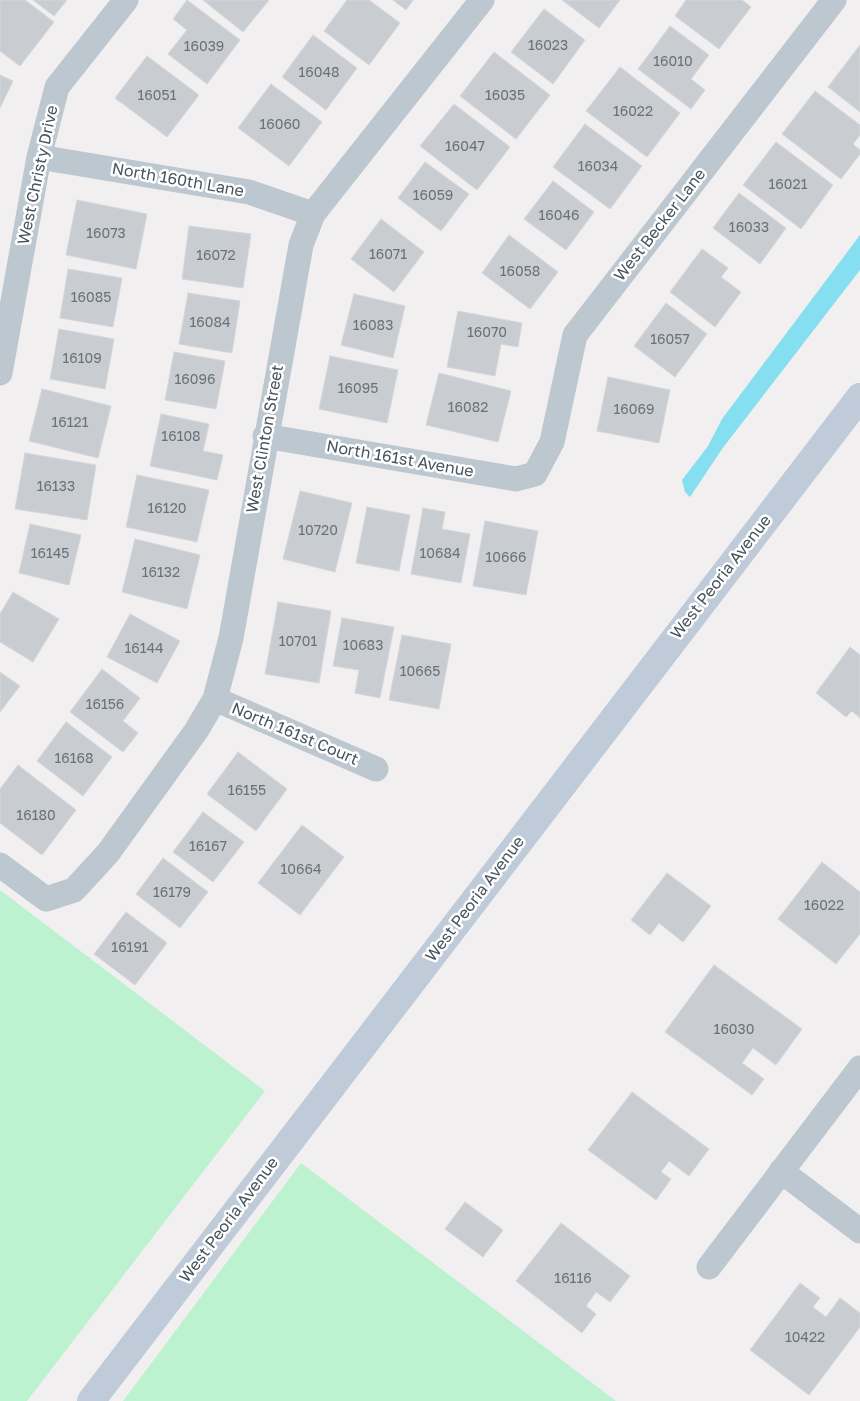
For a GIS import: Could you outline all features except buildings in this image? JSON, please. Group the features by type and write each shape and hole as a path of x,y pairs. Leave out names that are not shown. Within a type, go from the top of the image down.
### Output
{"main road":[{"name":"West Peoria Avenue","path":"91,1401 860,397"}],"street":[{"name":"West Christy Drive","path":"0,373 39,157 57,87 126,0"},
{"name":"West Clinton Street","path":"0,865 46,899 74,890 108,853 196,731 215,699 231,638 265,436 301,245 314,214 482,0"},
{"name":"West Becker Lane","path":"535,474 552,442 575,335 834,0"},
{"name":"North 160th Lane","path":"39,157 249,192 314,214"},
{"name":"North 161st Avenue","path":"265,436 516,479 535,474"},
{"name":"North 161st Court","path":"215,699 376,769"},
{"path":"709,1267 860,1068"},
{"path":"781,1171 860,1231"}],"green space":[{"path":"0,890 265,1091 27,1401 0,1401"},
{"path":"301,1163 616,1401 123,1401"}],"water":[{"path":"860,235 860,270 722,449 690,497 685,492 682,480 708,446 722,419"}]}
